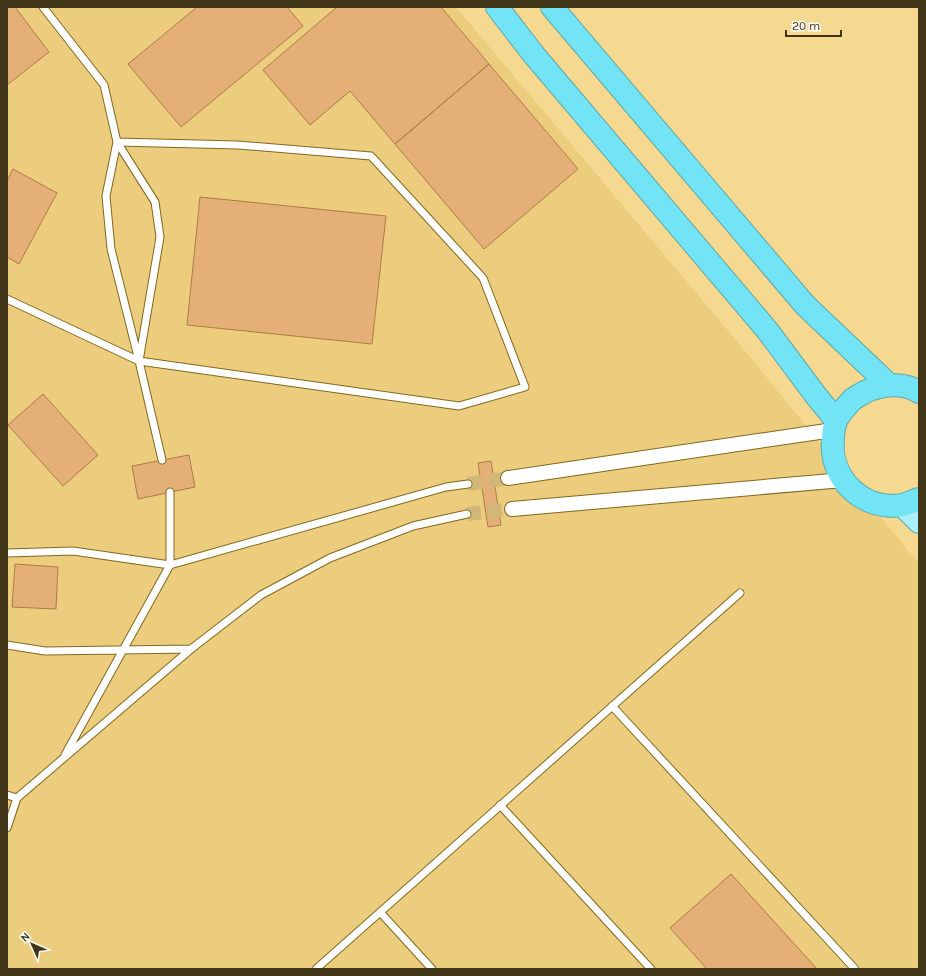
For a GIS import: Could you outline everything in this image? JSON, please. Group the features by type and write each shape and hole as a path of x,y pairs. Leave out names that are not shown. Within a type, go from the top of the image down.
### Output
{"highway":[{"path":"486,7 534,55"},
{"path":"497,7 534,55 766,330 817,397 835,425"},
{"path":"552,7 805,305 889,385"},
{"path":"557,7 570,27"},
{"path":"910,502 885,505 869,501 854,492 843,480 835,465 832,448 835,425 854,399 870,389 889,385 908,386 919,392"}],"main road":[{"path":"910,502 919,522"}],"street":[{"path":"508,478 835,425"},
{"path":"512,509 843,480"}],"lane":[{"path":"43,7 104,85 117,142 155,202 160,237 140,361"},
{"path":"117,142 106,196 111,249 140,361 162,460"},
{"path":"7,299 140,361 459,406 525,387 483,278 371,156 238,145 117,142"},
{"path":"7,553 73,551 170,565 446,487 468,484"},
{"path":"63,759 170,565 170,492"},
{"path":"7,828 17,798 191,649 262,595 330,558 413,526 467,514"},
{"path":"316,969 740,593"},
{"path":"7,645 45,651 191,649"},
{"path":"612,706 855,969"},
{"path":"7,795 17,798"},
{"path":"500,805 651,969"},
{"path":"380,912 432,969"}],"shaded area":[{"path":"7,7 456,7 745,351 910,553 919,562 919,969 7,969"}],"building":[{"path":"7,7 15,7 49,52 7,85"},
{"path":"197,7 287,7 303,26 181,127 128,64"},
{"path":"337,7 441,7 489,64 395,144 350,91 310,125 263,70"},
{"path":"489,64 578,169 484,249 395,144"},
{"path":"13,169 57,193 19,264 7,257 7,181"},
{"path":"200,197 386,216 372,344 187,325"},
{"path":"43,394 98,455 63,486 8,425"},
{"path":"189,455 195,487 138,499 132,466"},
{"path":"491,461 501,525 488,527 478,463"},
{"path":"15,564 58,567 56,609 12,607"},
{"path":"731,874 817,969 707,969 670,928"}],"tunnel":[{"path":"468,484 508,478"},
{"path":"467,514 512,509"}]}
